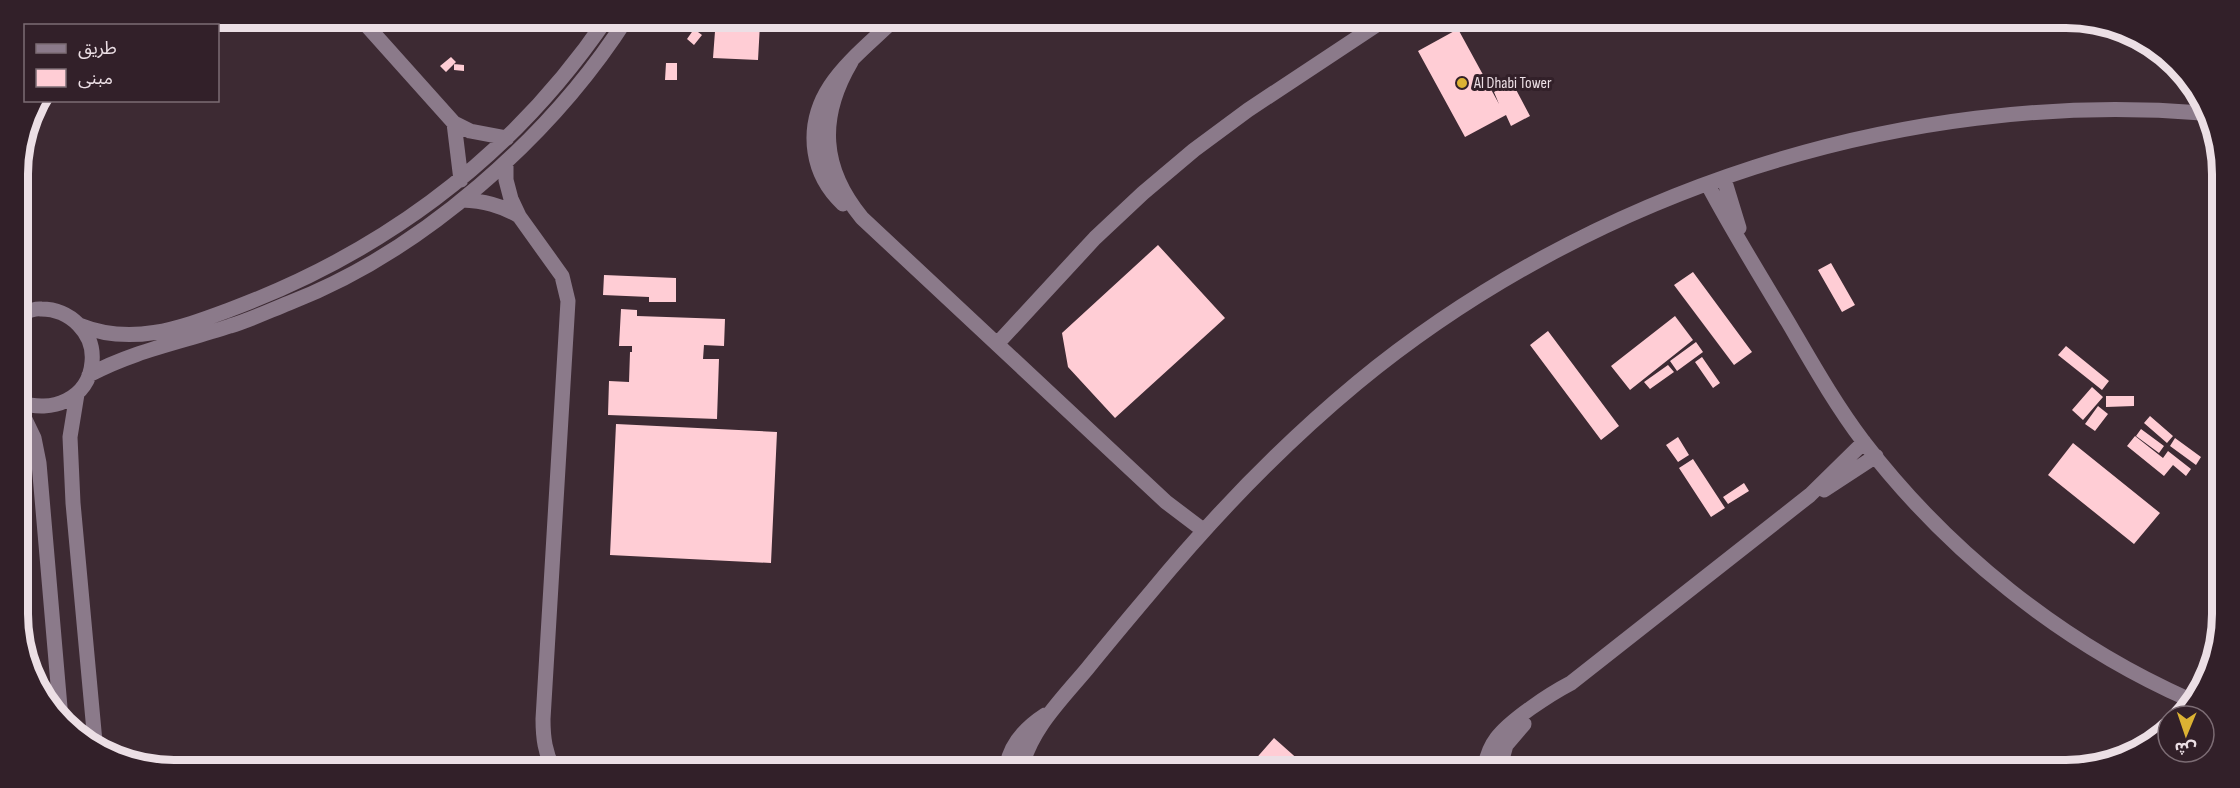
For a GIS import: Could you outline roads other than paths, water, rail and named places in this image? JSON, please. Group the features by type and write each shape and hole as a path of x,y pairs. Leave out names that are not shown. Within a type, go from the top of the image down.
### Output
{"street":[{"path":"369,28 454,123 470,131 507,138"},
{"path":"79,325 110,335 145,335 212,316 266,297 368,246 461,180 507,138 566,74 600,28"},
{"path":"89,375 138,353 231,326 293,302 409,239 462,200 506,162 546,122 582,80 620,28"},
{"path":"886,28 851,62 832,100 828,142 838,183 849,202 862,218 1199,535"},
{"path":"997,344 1095,238 1160,178 1248,110 1372,28"},
{"path":"1024,760 1026,751 1052,711 1199,535 1250,481 1321,414 1381,364 1437,323 1526,267 1577,241 1682,194 1789,155 1846,140 1962,119 2080,110 2197,113"},
{"path":"454,123 461,180"},
{"path":"506,162 506,180 511,199 519,216 562,276 568,301 543,719 543,739 548,760"},
{"path":"1724,179 1737,221 1740,243"},
{"path":"1708,185 1819,375 1864,442 1915,502 1953,540 2030,605 2078,639 2123,666 2185,697"},
{"path":"462,200 482,201 501,206 519,216"},
{"path":"29,312 40,308 69,316 87,336 91,349 92,362 89,375 77,394 70,437 94,736"},
{"path":"28,405 43,408 55,406 77,394"},
{"path":"28,426 34,438 39,463 60,703"},
{"path":"1487,759 1490,750 1503,731 1546,698 1571,683 1810,495 1864,442"},
{"path":"1810,495 1823,491 1876,456"},
{"path":"1501,759 1513,735 1521,726 1559,697 1571,683"},
{"path":"1007,760 1028,726 1052,711"}],"place":[{"name":"Al Dhabi Tower","path":"1462,83"}]}
